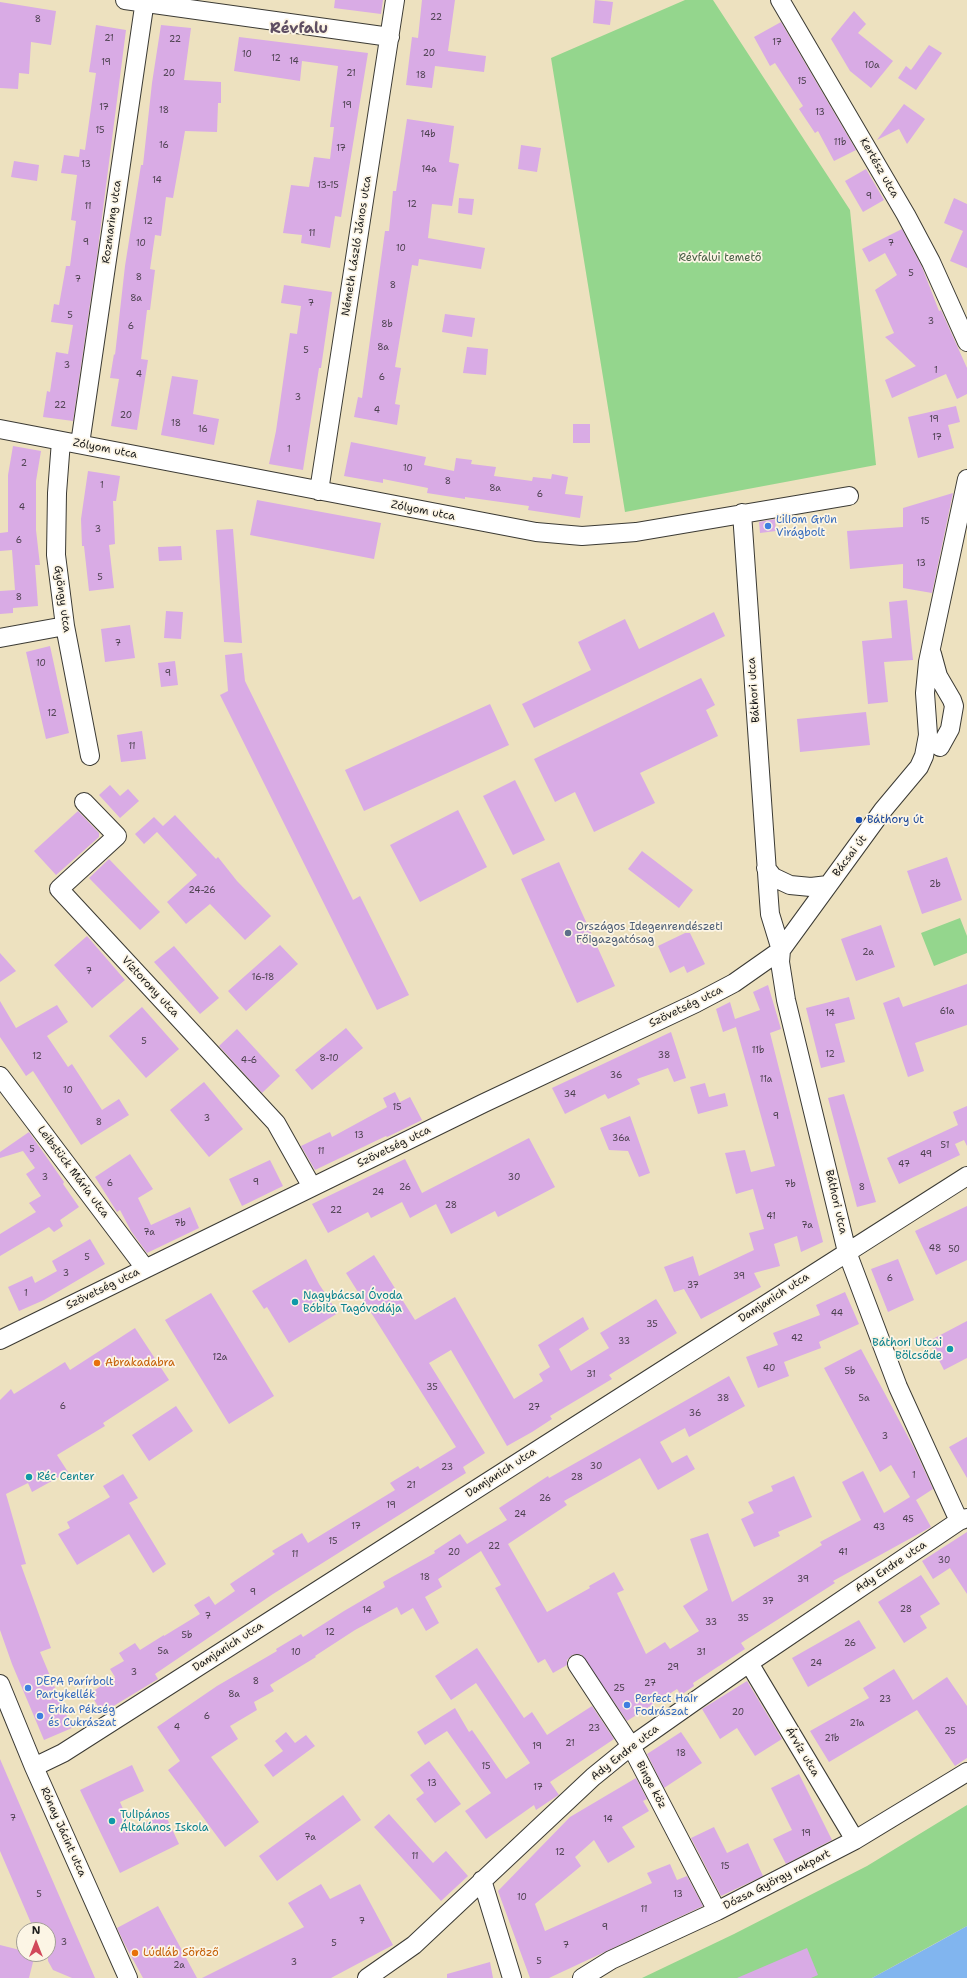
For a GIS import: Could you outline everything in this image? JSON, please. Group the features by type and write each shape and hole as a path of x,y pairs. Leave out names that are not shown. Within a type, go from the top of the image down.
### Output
{"street":[{"path":"125,0 145,1 390,37"},
{"name":"Németh László János utca","path":"319,491 395,0"},
{"name":"Kertész utca","path":"780,0 906,215 930,262 967,342"},
{"name":"Rozmaring utca","path":"80,444 145,1"},
{"name":"Zólyom utca","path":"0,429 536,532 582,536 636,532 849,496"},
{"name":"Gyöngy utca","path":"61,441 57,492 56,555 65,626 90,756"},
{"name":"Bácsai út","path":"781,950 884,810 919,767 927,746 928,724 925,685 931,645 967,479"},
{"name":"Báthori utca","path":"742,513 770,914 781,950 780,962 786,1000 847,1252 898,1387 963,1519"},
{"path":"0,638 65,626"},
{"name":"Bácsai út","path":"931,645 938,676 960,702 950,729 940,746"},
{"path":"919,767 940,746 967,726"},
{"name":"Víztorony utca","path":"84,802 117,836 59,889 276,1123 312,1187"},
{"path":"766,868 773,877 790,885 811,887 828,885"},
{"name":"Szövetség utca","path":"1,1340 312,1187 696,1003 734,983 781,950"},
{"name":"Leibstück Mária utca","path":"0,1076 145,1268"},
{"name":"Damjanich utca","path":"34,1767 63,1753 967,1176"},
{"name":"Ady Endre utca","path":"367,1978 414,1945 593,1777 631,1746 749,1663 963,1519"},
{"name":"Árvíz utca","path":"749,1663 855,1840"},
{"name":"Binge köz","path":"577,1664 631,1746 717,1911"},
{"name":"Rónay Jácint utca","path":"0,1684 34,1767 128,1978"},
{"name":"Dózsa György rakpart","path":"582,1978 611,1960 717,1911 855,1840 967,1772"},
{"path":"482,1880 512,1978"}],"green space":[{"name":"Révfalui temető","path":"685,0 713,0 850,210 876,465 625,512 551,58"},
{"path":"960,918 967,936 967,953 934,966 921,933"},
{"path":"967,1805 967,1926 872,1978 642,1978 734,1934 867,1866"}],"water":[{"path":"967,1926 967,1978 872,1978 931,1946"}],"building":[{"path":"335,0 383,0 381,14 334,8"},
{"path":"422,0 455,0 448,51 486,56 484,72 435,66 432,88 406,85 412,37 418,38"},
{"path":"595,0 613,2 610,25 593,23"},
{"path":"0,2 56,11 51,45 31,42 29,74 19,73 18,89 0,88"},
{"path":"854,11 866,24 858,33 893,61 871,88 850,71 831,39"},
{"path":"781,22 856,150 834,161 818,131 815,133 799,109 803,106 775,63 770,66 754,37"},
{"path":"96,25 126,30 97,256 73,421 43,417 47,391 50,392 56,352 68,354 73,325 51,322 54,304 59,305 66,266 70,266 76,221 71,220 77,175 61,173 64,155 79,157 80,149 85,150 96,73 89,72"},
{"path":"161,25 191,28 184,80 221,82 221,103 218,103 217,132 185,131 173,198 166,197 161,236 155,235 150,269 155,270 150,310 147,310 141,359 148,360 137,430 111,426 119,379 110,378 114,354 115,355 125,266 141,165 143,165 152,83"},
{"path":"239,37 368,53 341,217 335,216 330,248 301,243 302,235 283,233 291,185 309,187 314,157 330,159 334,127 330,127 338,66 302,61 300,81 234,71"},
{"path":"929,45 942,53 916,90 898,78 906,66 911,70"},
{"path":"904,104 925,119 907,144 899,129 877,140"},
{"path":"407,119 454,126 449,162 459,164 452,206 432,204 428,238 485,248 481,269 419,259 418,266 412,265 395,367 401,368 395,404 400,405 397,425 354,417 358,397 362,398 385,231 389,231 393,191 396,191"},
{"path":"521,145 541,148 537,172 518,169"},
{"path":"14,161 39,165 37,181 11,177"},
{"path":"866,169 884,200 863,212 845,181"},
{"path":"459,198 474,199 472,215 458,213"},
{"path":"954,198 967,204 967,268 950,261 963,231 944,223"},
{"path":"902,229 922,267 939,311 941,310 967,368 967,394 957,399 946,374 892,398 885,380 916,366 885,337 894,333 875,290 897,275 885,253 869,262 862,249"},
{"path":"284,285 332,292 321,368 319,368 303,470 269,464 276,431 290,333 297,334 301,306 281,303"},
{"path":"445,314 475,318 472,337 442,332"},
{"path":"467,347 488,349 486,375 463,373"},
{"path":"172,376 198,380 193,414 219,419 214,445 161,435"},
{"path":"956,406 960,422 948,425 954,448 918,458 908,417"},
{"path":"573,424 590,424 590,443 573,443"},
{"path":"351,442 426,457 424,465 454,471 456,458 472,460 471,464 496,467 494,476 532,481 533,477 551,479 552,474 568,477 565,494 583,496 580,518 528,510 529,506 427,493 428,488 383,479 383,483 344,476"},
{"path":"13,446 41,451 36,481 36,530 40,565 35,565 38,606 13,608 13,613 0,614 0,591 15,590 12,550 0,551 0,533 8,532 8,475"},
{"path":"88,471 120,476 116,501 113,501 115,544 109,545 114,588 89,591 84,546 82,546 81,519"},
{"path":"953,493 932,593 903,588 903,564 850,569 847,531 903,527 903,508"},
{"path":"257,500 381,523 374,559 250,535"},
{"name":"Liliom Grün Virágbolt","path":"775,519 776,531 760,533 759,522"},
{"path":"233,529 242,643 224,642 216,530"},
{"path":"181,546 182,560 159,561 158,547"},
{"path":"907,600 913,660 884,662 888,702 868,704 862,641 892,638 889,602"},
{"path":"166,611 183,612 181,639 164,638"},
{"path":"714,612 725,636 534,728 522,704 591,670 578,642 625,619 639,649"},
{"path":"130,625 135,658 105,662 101,629"},
{"path":"50,646 69,733 46,739 26,652"},
{"path":"242,653 245,681 353,900 360,896 409,995 377,1010 220,695 228,691 225,655"},
{"path":"175,661 178,685 161,687 158,663"},
{"path":"701,678 715,705 706,710 718,736 640,773 655,803 594,832 575,792 555,802 534,759"},
{"path":"490,704 509,745 364,811 345,770"},
{"path":"866,712 870,745 800,752 797,719"},
{"path":"142,731 146,759 121,762 117,735"},
{"path":"515,780 545,840 513,855 483,796"},
{"path":"110,785 120,796 128,789 139,801 120,818 99,795"},
{"path":"458,810 487,867 420,902 390,845"},
{"path":"78,811 99,833 99,837 56,875 34,851"},
{"path":"175,815 216,859 218,857 237,881 271,916 245,940 210,904 186,924 167,902 197,875 157,832 144,844 135,834 154,817 163,826"},
{"path":"642,851 693,890 679,908 628,869"},
{"path":"947,857 962,900 922,914 907,871"},
{"path":"109,859 160,912 140,930 89,878"},
{"name":"Országos Idegenrendészeti Főigazgatósag","path":"559,862 615,986 577,1003 521,879"},
{"path":"881,925 895,967 856,981 841,939"},
{"path":"685,933 690,933 705,964 687,973 684,966 670,973 658,946"},
{"path":"87,936 125,980 92,1008 54,965"},
{"path":"280,945 298,964 246,1011 228,991"},
{"path":"174,946 219,998 200,1014 154,962"},
{"path":"0,953 16,971 0,982"},
{"path":"967,984 967,1025 915,1043 924,1071 908,1077 883,1003 899,997 903,1007"},
{"path":"768,985 781,1029 770,1033 823,1242 801,1252 797,1236 774,1244 780,1266 754,1273 761,1287 701,1319 684,1289 674,1292 664,1267 693,1256 699,1276 754,1250 749,1233 764,1229 753,1189 736,1194 725,1153 745,1150 751,1172 775,1166 736,1027 723,1032 716,1009 730,1002 735,1019 760,1010 753,992"},
{"path":"849,997 855,1019 835,1024 845,1062 821,1068 806,1008"},
{"path":"0,1001 16,1028 57,1005 68,1022 47,1036 68,1067 72,1064 102,1110 119,1099 129,1115 81,1145 33,1071 26,1076 0,1037"},
{"path":"142,1007 179,1049 146,1078 109,1036"},
{"path":"346,1028 363,1048 312,1090 295,1070"},
{"path":"237,1029 280,1076 262,1093 219,1046"},
{"path":"671,1032 686,1078 674,1082 668,1068 637,1079 640,1084 608,1099 605,1094 565,1114 552,1088"},
{"path":"204,1082 243,1129 209,1157 170,1110"},
{"path":"705,1083 709,1097 725,1093 728,1106 698,1114 690,1087"},
{"path":"395,1092 400,1102 410,1097 422,1120 315,1170 301,1146 330,1132 332,1137 387,1107 383,1098"},
{"path":"844,1094 876,1202 857,1207 828,1098"},
{"path":"967,1106 967,1146 964,1140 955,1144 960,1155 899,1184 887,1158 958,1125 953,1112"},
{"path":"630,1116 650,1173 639,1177 628,1151 609,1150 600,1128"},
{"path":"29,1132 64,1182 63,1184 79,1207 60,1220 63,1226 54,1232 49,1227 0,1256 0,1234 36,1212 29,1203 41,1196 26,1174 35,1168 23,1151 0,1158 0,1152"},
{"path":"529,1138 555,1187 498,1217 495,1211 451,1234 436,1204 410,1218 402,1202 371,1218 368,1212 328,1233 312,1204 405,1159 422,1193"},
{"path":"130,1154 153,1189 138,1198 151,1225 190,1207 199,1228 147,1253 131,1231 120,1210 117,1212 95,1177"},
{"path":"270,1160 283,1186 242,1206 229,1179"},
{"path":"967,1206 967,1260 936,1275 915,1231"},
{"path":"90,1239 105,1264 44,1300 19,1311 8,1287 32,1276 35,1283 57,1271 52,1261"},
{"path":"374,1255 415,1320 455,1297 514,1399 543,1381 539,1374 550,1367 538,1345 583,1317 589,1329 559,1349 571,1371 609,1348 600,1333 656,1299 677,1333 609,1375 612,1379 550,1416 552,1419 507,1446 451,1350 429,1363 485,1453 463,1467 466,1473 273,1594 155,1674 158,1679 102,1713 90,1693 115,1677 110,1669 124,1661 119,1653 135,1643 140,1650 200,1614 194,1605 209,1596 215,1605 235,1591 230,1584 275,1554 272,1551 302,1533 308,1543 395,1490 390,1483 418,1466 420,1469 456,1447 346,1273"},
{"name":"Nagybácsai Óvoda Bóbita Tagóvodája","path":"306,1259 319,1284 338,1313 289,1343 267,1307 264,1309 252,1291"},
{"path":"898,1259 914,1300 888,1312 871,1269"},
{"path":"845,1292 859,1324 819,1342 821,1348 784,1362 789,1376 758,1388 746,1357 778,1345 773,1333 820,1315 816,1305"},
{"path":"211,1293 274,1396 229,1424 165,1320"},
{"name":"Báthori Utcai Bölcsőde","path":"967,1321 967,1358 944,1370 929,1341"},
{"path":"135,1328 169,1380 103,1423 105,1426 57,1455 68,1472 32,1492 28,1483 6,1494 26,1564 21,1565 51,1648 40,1652 72,1728 44,1740 12,1664 0,1630 0,1400 11,1389 14,1394 65,1362 70,1370"},
{"path":"861,1349 914,1448 933,1489 916,1500 931,1527 833,1581 835,1583 741,1643 745,1649 693,1683 694,1686 681,1695 677,1689 627,1721 582,1655 572,1655 567,1660 567,1665 553,1673 545,1659 538,1663 495,1588 501,1585 481,1551 438,1579 442,1587 425,1597 439,1623 426,1631 413,1608 401,1615 397,1607 355,1630 315,1656 316,1657 270,1685 274,1691 254,1702 257,1710 230,1726 238,1739 211,1757 259,1822 225,1847 168,1770 180,1761 157,1727 217,1686 277,1651 276,1649 301,1634 303,1637 385,1587 383,1582 435,1553 434,1551 460,1534 467,1544 507,1520 499,1508 548,1476 549,1478 729,1376 745,1406 689,1437 685,1428 660,1442 672,1463 687,1455 695,1469 658,1490 640,1458 564,1501 567,1505 508,1544 547,1612 590,1588 589,1586 614,1572 624,1590 617,1593 646,1654 665,1642 670,1649 699,1631 683,1606 708,1590 690,1539 708,1533 732,1602 822,1545 820,1542 861,1520 842,1482 863,1471 884,1513 910,1497 891,1465 880,1472 824,1368"},
{"path":"176,1406 193,1431 149,1461 132,1435"},
{"path":"967,1437 967,1478 949,1447"},
{"path":"123,1474 138,1498 129,1503 166,1564 153,1573 129,1534 77,1565 58,1534 70,1528 67,1522 110,1497 103,1486"},
{"path":"794,1476 812,1517 778,1532 780,1536 754,1547 741,1519 754,1513 748,1502 773,1491 771,1486"},
{"path":"967,1532 967,1594 950,1568 933,1579 922,1561"},
{"path":"921,1575 940,1604 920,1616 927,1628 904,1643 878,1602"},
{"path":"859,1620 876,1648 808,1687 792,1658"},
{"path":"477,1648 524,1718 532,1712 547,1735 592,1706 614,1739 550,1782 559,1795 536,1810 534,1805 486,1839 465,1811 491,1793 447,1731 425,1745 417,1732 455,1708 469,1732 472,1730 506,1779 530,1763 476,1683 451,1700 435,1676"},
{"path":"894,1669 913,1700 947,1677 967,1706 967,1758 955,1766 917,1710 829,1762 810,1731 869,1698 863,1688"},
{"path":"747,1681 782,1739 755,1756 737,1728 720,1739 702,1709"},
{"path":"286,1732 295,1743 306,1735 315,1746 273,1777 264,1765 283,1751 275,1741"},
{"path":"681,1732 702,1763 664,1788 647,1754"},
{"path":"0,1759 95,1978 72,1978 53,1970 49,1962 56,1962 56,1922 31,1922 0,1851"},
{"path":"429,1761 461,1804 435,1823 416,1799 424,1793 410,1775"},
{"name":"Tulipános Általános Iskola","path":"132,1765 144,1791 120,1802 132,1829 165,1814 179,1844 120,1873 80,1790"},
{"path":"799,1774 832,1840 786,1864 773,1839 792,1830 771,1788"},
{"path":"636,1778 647,1799 643,1801 649,1811 622,1827 635,1847 608,1863 594,1840 575,1857 581,1866 535,1904 545,1931 652,1883 647,1873 670,1864 677,1880 687,1876 703,1906 549,1978 530,1978 498,1891 570,1817"},
{"path":"343,1795 361,1820 277,1881 259,1856"},
{"path":"389,1814 433,1863 446,1851 468,1876 441,1901 374,1827"},
{"path":"714,1827 727,1853 748,1843 763,1876 721,1896 691,1838"},
{"path":"321,1884 330,1899 360,1884 393,1945 331,1978 202,1978 304,1927 288,1903"},
{"path":"158,1906 197,1978 143,1978 124,1943 117,1928"},
{"path":"0,1945 16,1949 16,1962 33,1962 29,1978 0,1978"},
{"path":"807,1948 818,1975 811,1978 737,1978"},
{"path":"490,1962 493,1978 447,1978 447,1974"}],"place":[{"name":"Liliom Grün Virágbolt","path":"768,526"},
{"name":"Báthory út","path":"859,820"},
{"name":"Országos Idegenrendészeti Főigazgatósag","path":"568,933"},
{"name":"Nagybácsai Óvoda Bóbita Tagóvodája","path":"295,1302"},
{"name":"Báthori Utcai Bölcsőde","path":"950,1349"},
{"name":"Abrakadabra","path":"97,1363"},
{"name":"Réc Center","path":"29,1477"},
{"name":"DEPA Parírbolt Partykellék","path":"28,1688"},
{"name":"Perfect Hair Fodrászat","path":"627,1705"},
{"name":"Erika Pékség és Cukrászat","path":"40,1716"},
{"name":"Tulipános Általános Iskola","path":"112,1821"},
{"name":"Lúdláb Söröző","path":"135,1953"}],"district":[{"name":"Révfalu","path":"299,29"}]}
